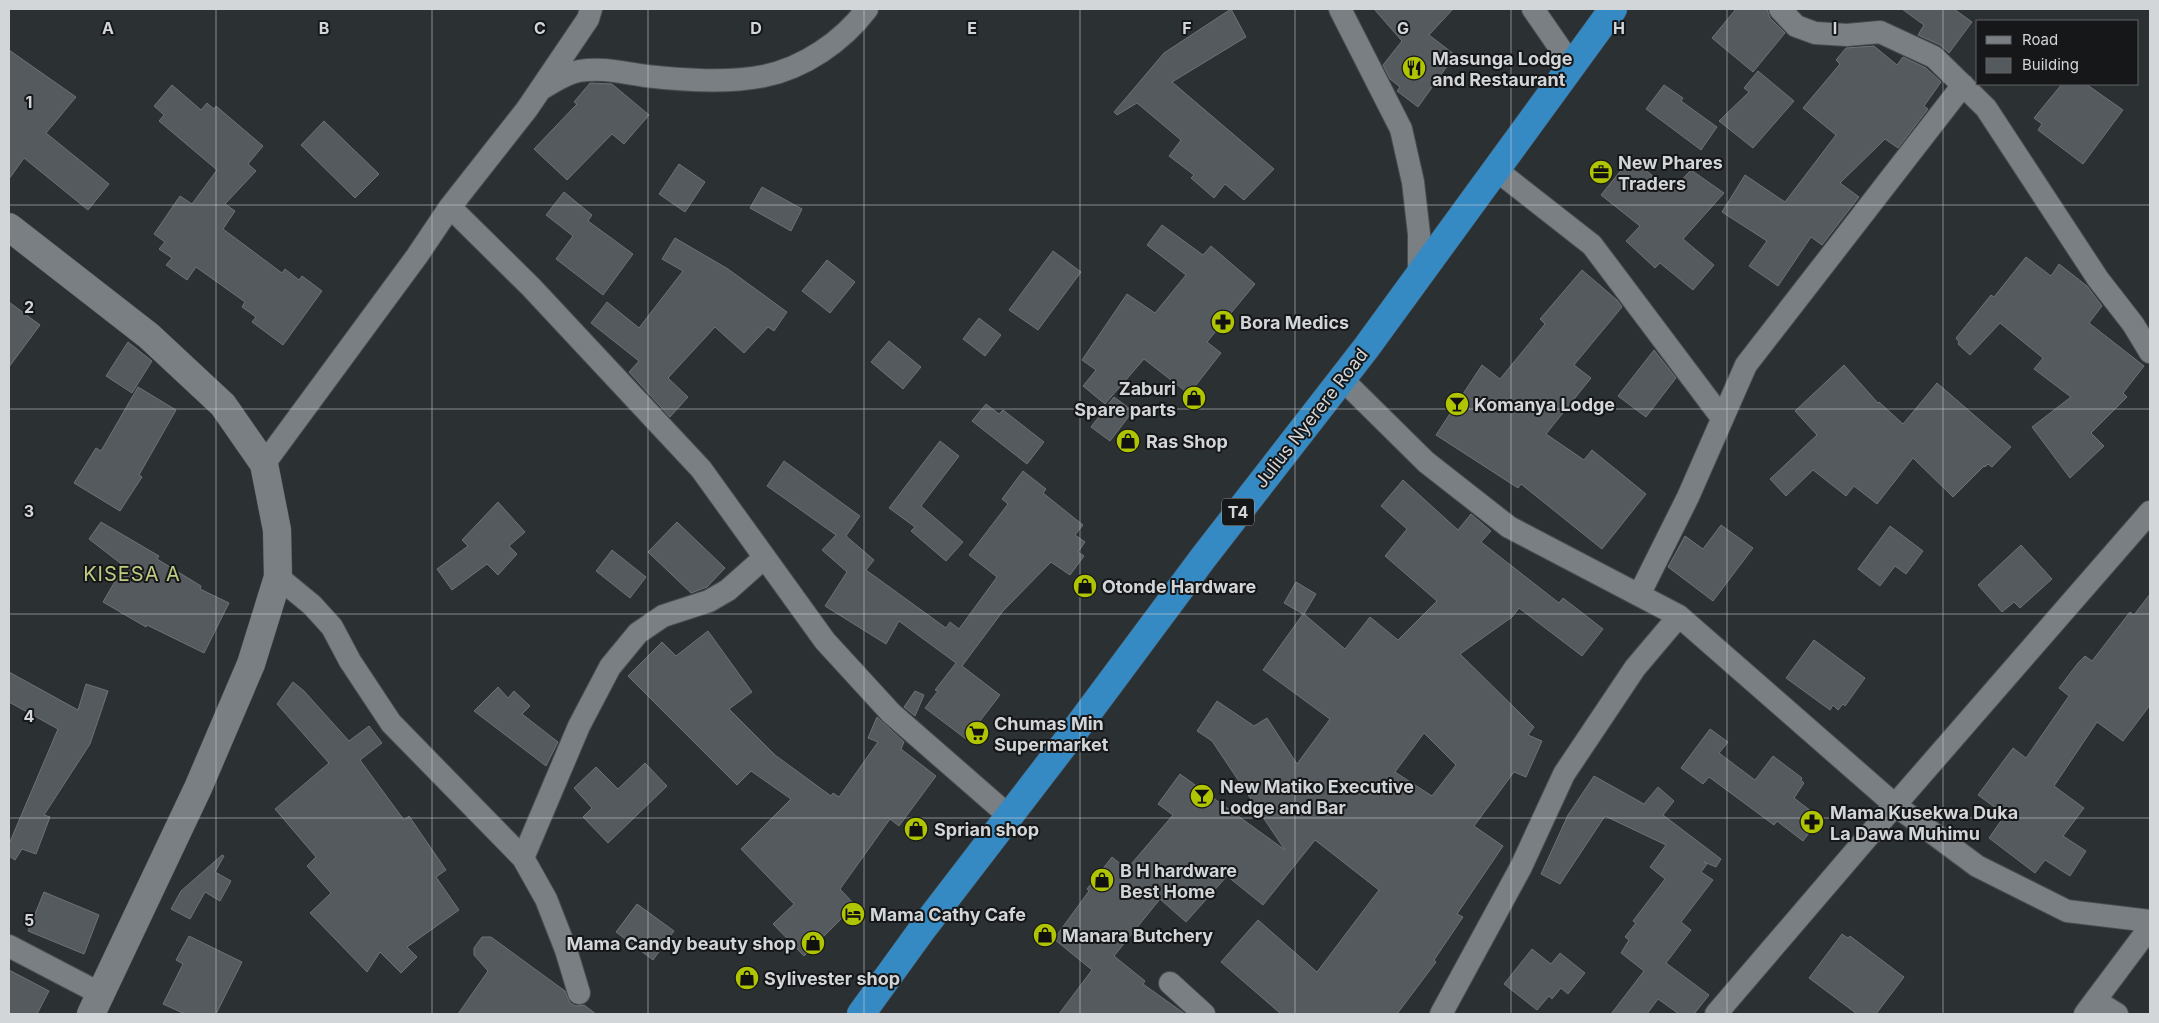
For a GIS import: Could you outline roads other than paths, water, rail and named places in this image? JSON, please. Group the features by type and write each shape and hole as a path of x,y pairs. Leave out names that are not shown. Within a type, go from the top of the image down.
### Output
{"highway":[{"name":"Julius Nyerere Road","path":"861,1014 921,931 1341,378 1366,348 1612,9"}],"street":[{"path":"264,464 417,256 450,207 540,89 588,19 591,9"},
{"path":"540,89 576,71 607,68 646,76 703,80 764,76 785,69 819,53 841,38 867,9"},
{"path":"1340,9 1401,129 1413,182 1418,225 1419,274"},
{"path":"1780,9 1796,26 1815,33 1847,35 1880,32 1934,57 1986,108 2087,263 2133,324 2150,352"},
{"path":"1543,14 1571,64"},
{"path":"1639,595 1688,497 1746,365 1963,85"},
{"path":"1496,168 1592,244 1722,418"},
{"path":"450,207 531,287 701,469 825,641 890,713 1009,816"},
{"path":"9,227 149,336 222,405 264,464 277,530 278,576 251,664 198,788 96,1004 9,946"},
{"path":"1341,378 1426,462 1508,527 1679,616 1895,804 1977,866 2067,912 2150,921"},
{"path":"1716,1014 1895,804 2150,512"},
{"path":"523,858 579,726 610,667 638,633 663,616 709,602 728,590 764,558"},
{"path":"278,576 312,605 332,627 354,668 391,723 523,858 546,899 566,950 579,993"},
{"path":"1441,1014 1521,867 1564,774 1635,668 1679,616"},
{"path":"2116,1014 2090,1007 2150,927"},
{"path":"1170,983 1204,1014"}],"place":[{"name":"Masunga Lodge and Restaurant","path":"1414,68"},
{"name":"New Phares Traders","path":"1601,172"},
{"name":"Bora Medics","path":"1223,322"},
{"name":"Zaburi Spare parts","path":"1194,398"},
{"name":"Komanya Lodge","path":"1457,404"},
{"name":"Ras Shop","path":"1128,441"},
{"name":"Otonde Hardware","path":"1085,586"},
{"name":"Chumas Min Supermarket","path":"977,733"},
{"name":"New Matiko Executive Lodge and Bar","path":"1202,796"},
{"name":"Mama Kusekwa Duka La Dawa Muhimu","path":"1812,822"},
{"name":"Sprian shop","path":"916,829"},
{"name":"B H hardware Best Home","path":"1102,880"},
{"name":"Mama Cathy Cafe","path":"853,914"},
{"name":"Manara Butchery","path":"1045,935"},
{"name":"Mama Candy beauty shop","path":"813,943"},
{"name":"Sylivester shop","path":"747,978"}],"district":[{"name":"KISESA A","path":"132,574"}]}
